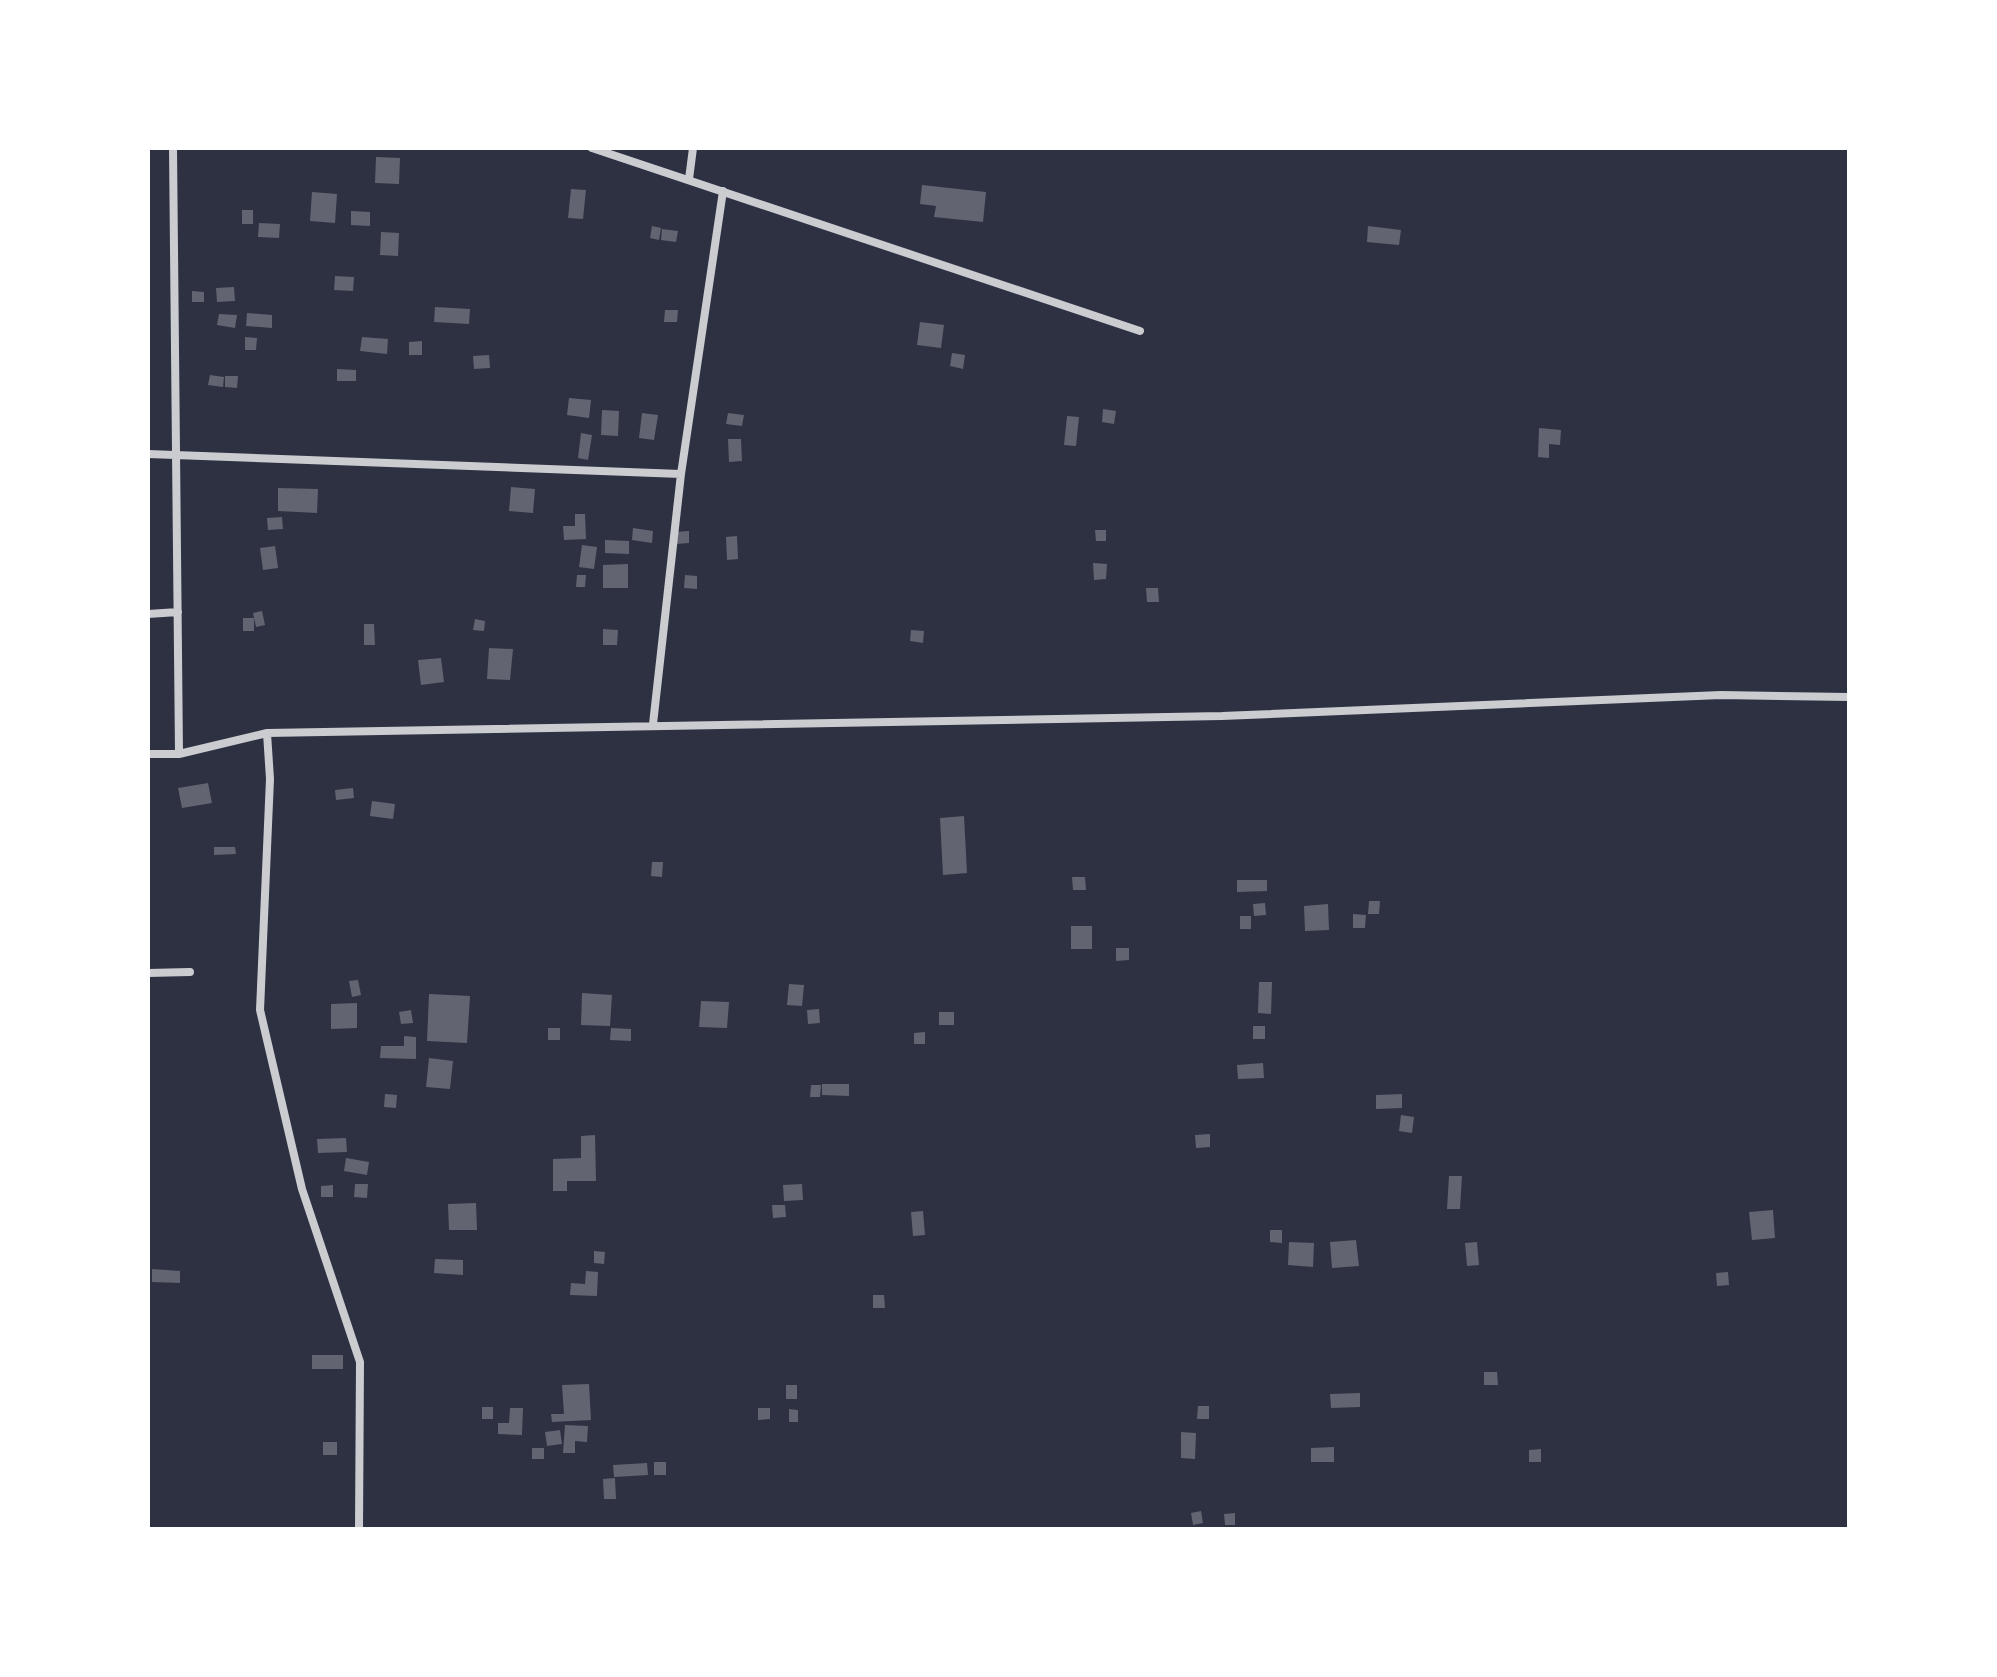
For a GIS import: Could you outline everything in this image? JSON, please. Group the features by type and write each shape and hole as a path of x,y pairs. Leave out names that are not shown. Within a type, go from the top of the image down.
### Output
{"street":[{"path":"173,148 179,754"},
{"path":"592,148 1140,331"},
{"path":"689,179 693,148"},
{"path":"653,724 681,474 723,191"},
{"path":"148,454 681,474"},
{"path":"148,614 178,612"},
{"path":"148,754 179,754 267,733 1222,716 1721,695 1849,697"},
{"path":"267,733 270,779 260,1010 302,1189 360,1362 359,1529"},
{"path":"148,973 190,972"}],"building":[{"path":"376,157 400,158 399,184 375,183"},
{"path":"922,185 986,192 983,222 934,217 936,206 920,204"},
{"path":"571,189 586,190 583,219 568,218"},
{"path":"312,192 337,194 335,223 310,221"},
{"path":"242,210 253,210 253,224 242,224"},
{"path":"351,211 370,212 370,226 351,225"},
{"path":"259,223 280,224 279,238 258,237"},
{"path":"652,226 661,228 659,240 650,238"},
{"path":"1368,226 1401,230 1399,245 1367,242"},
{"path":"662,229 678,231 676,242 661,240"},
{"path":"381,232 399,233 398,256 380,255"},
{"path":"335,276 354,277 353,291 334,290"},
{"path":"234,287 235,301 217,302 216,288"},
{"path":"192,291 204,292 204,302 192,302"},
{"path":"435,307 470,309 469,324 434,322"},
{"path":"665,310 678,310 677,322 664,322"},
{"path":"247,313 272,315 272,328 246,326"},
{"path":"219,314 237,315 235,328 217,325"},
{"path":"920,322 944,325 941,348 917,345"},
{"path":"245,337 257,338 256,350 245,350"},
{"path":"362,337 388,339 387,354 360,351"},
{"path":"422,341 422,355 409,355 409,342"},
{"path":"952,353 965,355 963,369 950,366"},
{"path":"489,355 490,368 474,369 473,356"},
{"path":"337,369 356,370 356,381 337,381"},
{"path":"210,375 224,377 223,387 208,385"},
{"path":"225,376 238,376 237,388 225,387"},
{"path":"569,398 591,400 589,418 567,415"},
{"path":"1103,409 1116,411 1114,424 1102,422"},
{"path":"602,410 619,411 618,436 601,435"},
{"path":"642,413 658,415 654,440 639,438"},
{"path":"728,413 744,415 742,426 726,424"},
{"path":"1067,416 1079,417 1076,446 1064,445"},
{"path":"1539,428 1561,430 1560,445 1549,444 1549,458 1538,457"},
{"path":"581,433 592,435 588,460 578,458"},
{"path":"728,439 741,439 742,461 729,462"},
{"path":"511,487 535,489 533,513 509,511"},
{"path":"278,488 318,489 317,513 278,511"},
{"path":"575,514 585,514 586,539 564,540 563,526 575,526"},
{"path":"282,517 283,529 268,530 267,518"},
{"path":"633,528 653,531 652,543 632,540"},
{"path":"1095,530 1106,530 1106,541 1096,541"},
{"path":"689,531 689,543 676,544 675,532"},
{"path":"737,536 738,559 727,560 726,537"},
{"path":"605,540 629,541 629,554 605,553"},
{"path":"582,545 597,547 594,569 579,567"},
{"path":"275,546 278,568 263,570 260,548"},
{"path":"1093,563 1107,564 1106,579 1094,580"},
{"path":"628,564 628,588 603,588 603,565"},
{"path":"577,575 586,575 585,587 576,587"},
{"path":"685,575 697,576 697,589 684,588"},
{"path":"1146,588 1158,588 1159,602 1147,602"},
{"path":"262,611 265,625 256,627 253,613"},
{"path":"243,618 254,618 254,631 243,631"},
{"path":"475,619 485,621 484,631 473,630"},
{"path":"364,624 374,624 375,645 364,645"},
{"path":"603,629 618,630 617,645 603,645"},
{"path":"911,630 924,631 923,643 910,641"},
{"path":"489,648 513,649 510,680 487,679"},
{"path":"441,658 444,682 421,685 418,660"},
{"path":"208,783 212,803 182,808 178,788"},
{"path":"353,788 354,798 336,800 335,790"},
{"path":"372,801 395,804 393,819 370,816"},
{"path":"964,816 967,873 943,875 940,818"},
{"path":"214,847 235,847 236,854 214,855"},
{"path":"652,862 663,862 662,877 651,876"},
{"path":"1072,877 1085,877 1086,890 1073,890"},
{"path":"1237,880 1267,880 1267,891 1237,892"},
{"path":"1369,901 1380,901 1379,914 1368,914"},
{"path":"1265,903 1266,915 1254,916 1253,904"},
{"path":"1328,904 1329,930 1305,931 1304,906"},
{"path":"1353,914 1366,915 1365,928 1353,928"},
{"path":"1240,916 1251,916 1251,929 1240,929"},
{"path":"1071,926 1092,926 1092,949 1071,949"},
{"path":"1116,948 1129,948 1129,960 1116,961"},
{"path":"358,980 361,995 352,997 349,981"},
{"path":"1259,982 1272,982 1271,1014 1258,1013"},
{"path":"789,984 804,985 802,1006 787,1005"},
{"path":"582,993 612,995 610,1026 581,1025"},
{"path":"429,994 470,996 467,1043 427,1041"},
{"path":"701,1001 729,1002 727,1028 699,1027"},
{"path":"357,1003 357,1028 331,1029 331,1004"},
{"path":"819,1009 820,1023 808,1024 807,1010"},
{"path":"411,1010 413,1023 401,1024 399,1012"},
{"path":"939,1012 954,1012 954,1025 939,1025"},
{"path":"1253,1026 1265,1026 1265,1039 1253,1039"},
{"path":"548,1028 560,1028 560,1040 548,1040"},
{"path":"611,1028 631,1029 631,1041 610,1040"},
{"path":"925,1032 925,1044 914,1044 914,1033"},
{"path":"404,1036 416,1037 416,1059 380,1058 381,1046 404,1046"},
{"path":"429,1058 453,1061 450,1089 426,1087"},
{"path":"1263,1063 1264,1078 1238,1079 1237,1065"},
{"path":"822,1084 849,1084 849,1096 822,1095"},
{"path":"811,1085 821,1085 820,1097 810,1097"},
{"path":"385,1094 397,1095 396,1108 384,1107"},
{"path":"1402,1094 1402,1108 1376,1109 1376,1095"},
{"path":"1401,1115 1414,1117 1412,1133 1399,1131"},
{"path":"1210,1134 1210,1147 1196,1148 1195,1135"},
{"path":"595,1135 596,1181 567,1181 567,1191 553,1191 553,1159 581,1158 581,1136"},
{"path":"346,1138 347,1152 318,1153 317,1139"},
{"path":"346,1158 369,1162 367,1175 344,1171"},
{"path":"1449,1176 1462,1176 1460,1209 1447,1209"},
{"path":"355,1184 368,1184 367,1198 354,1197"},
{"path":"802,1184 803,1200 784,1201 783,1185"},
{"path":"333,1185 333,1197 321,1197 321,1186"},
{"path":"476,1203 477,1230 449,1230 448,1204"},
{"path":"772,1205 785,1205 786,1217 773,1218"},
{"path":"1773,1210 1775,1238 1752,1240 1749,1212"},
{"path":"923,1211 925,1235 913,1236 911,1212"},
{"path":"1270,1230 1282,1230 1282,1243 1270,1242"},
{"path":"1356,1240 1359,1266 1332,1268 1330,1242"},
{"path":"1289,1242 1314,1243 1313,1267 1288,1265"},
{"path":"1477,1242 1479,1265 1467,1266 1465,1243"},
{"path":"594,1251 605,1252 604,1264 594,1263"},
{"path":"435,1259 463,1260 463,1275 434,1273"},
{"path":"152,1269 180,1271 180,1283 152,1282"},
{"path":"586,1271 598,1272 597,1296 570,1295 571,1283 585,1284"},
{"path":"1728,1272 1729,1285 1717,1286 1716,1273"},
{"path":"873,1295 884,1295 885,1308 873,1308"},
{"path":"312,1355 343,1355 343,1369 312,1369"},
{"path":"1484,1372 1497,1372 1498,1385 1484,1385"},
{"path":"589,1384 591,1420 552,1422 551,1414 564,1414 562,1385"},
{"path":"786,1385 797,1385 797,1399 786,1399"},
{"path":"1360,1393 1360,1407 1331,1408 1330,1394"},
{"path":"1198,1406 1209,1406 1209,1419 1197,1419"},
{"path":"482,1407 493,1407 493,1419 482,1419"},
{"path":"510,1408 523,1408 522,1435 498,1434 498,1423 509,1423"},
{"path":"758,1408 770,1408 770,1419 758,1420"},
{"path":"789,1409 798,1410 798,1422 789,1422"},
{"path":"565,1425 588,1426 587,1442 575,1441 575,1453 563,1453"},
{"path":"560,1430 562,1444 547,1446 545,1432"},
{"path":"1181,1432 1196,1433 1195,1459 1181,1458"},
{"path":"323,1442 337,1442 337,1455 323,1455"},
{"path":"1334,1447 1334,1462 1311,1462 1311,1448"},
{"path":"532,1448 544,1448 544,1459 532,1459"},
{"path":"1541,1449 1541,1462 1529,1462 1529,1450"},
{"path":"654,1462 666,1462 666,1475 654,1475"},
{"path":"647,1463 648,1475 614,1477 613,1465"},
{"path":"615,1478 616,1499 604,1499 603,1479"},
{"path":"1201,1511 1203,1523 1193,1525 1191,1513"},
{"path":"1235,1513 1235,1525 1225,1525 1224,1514"}]}
